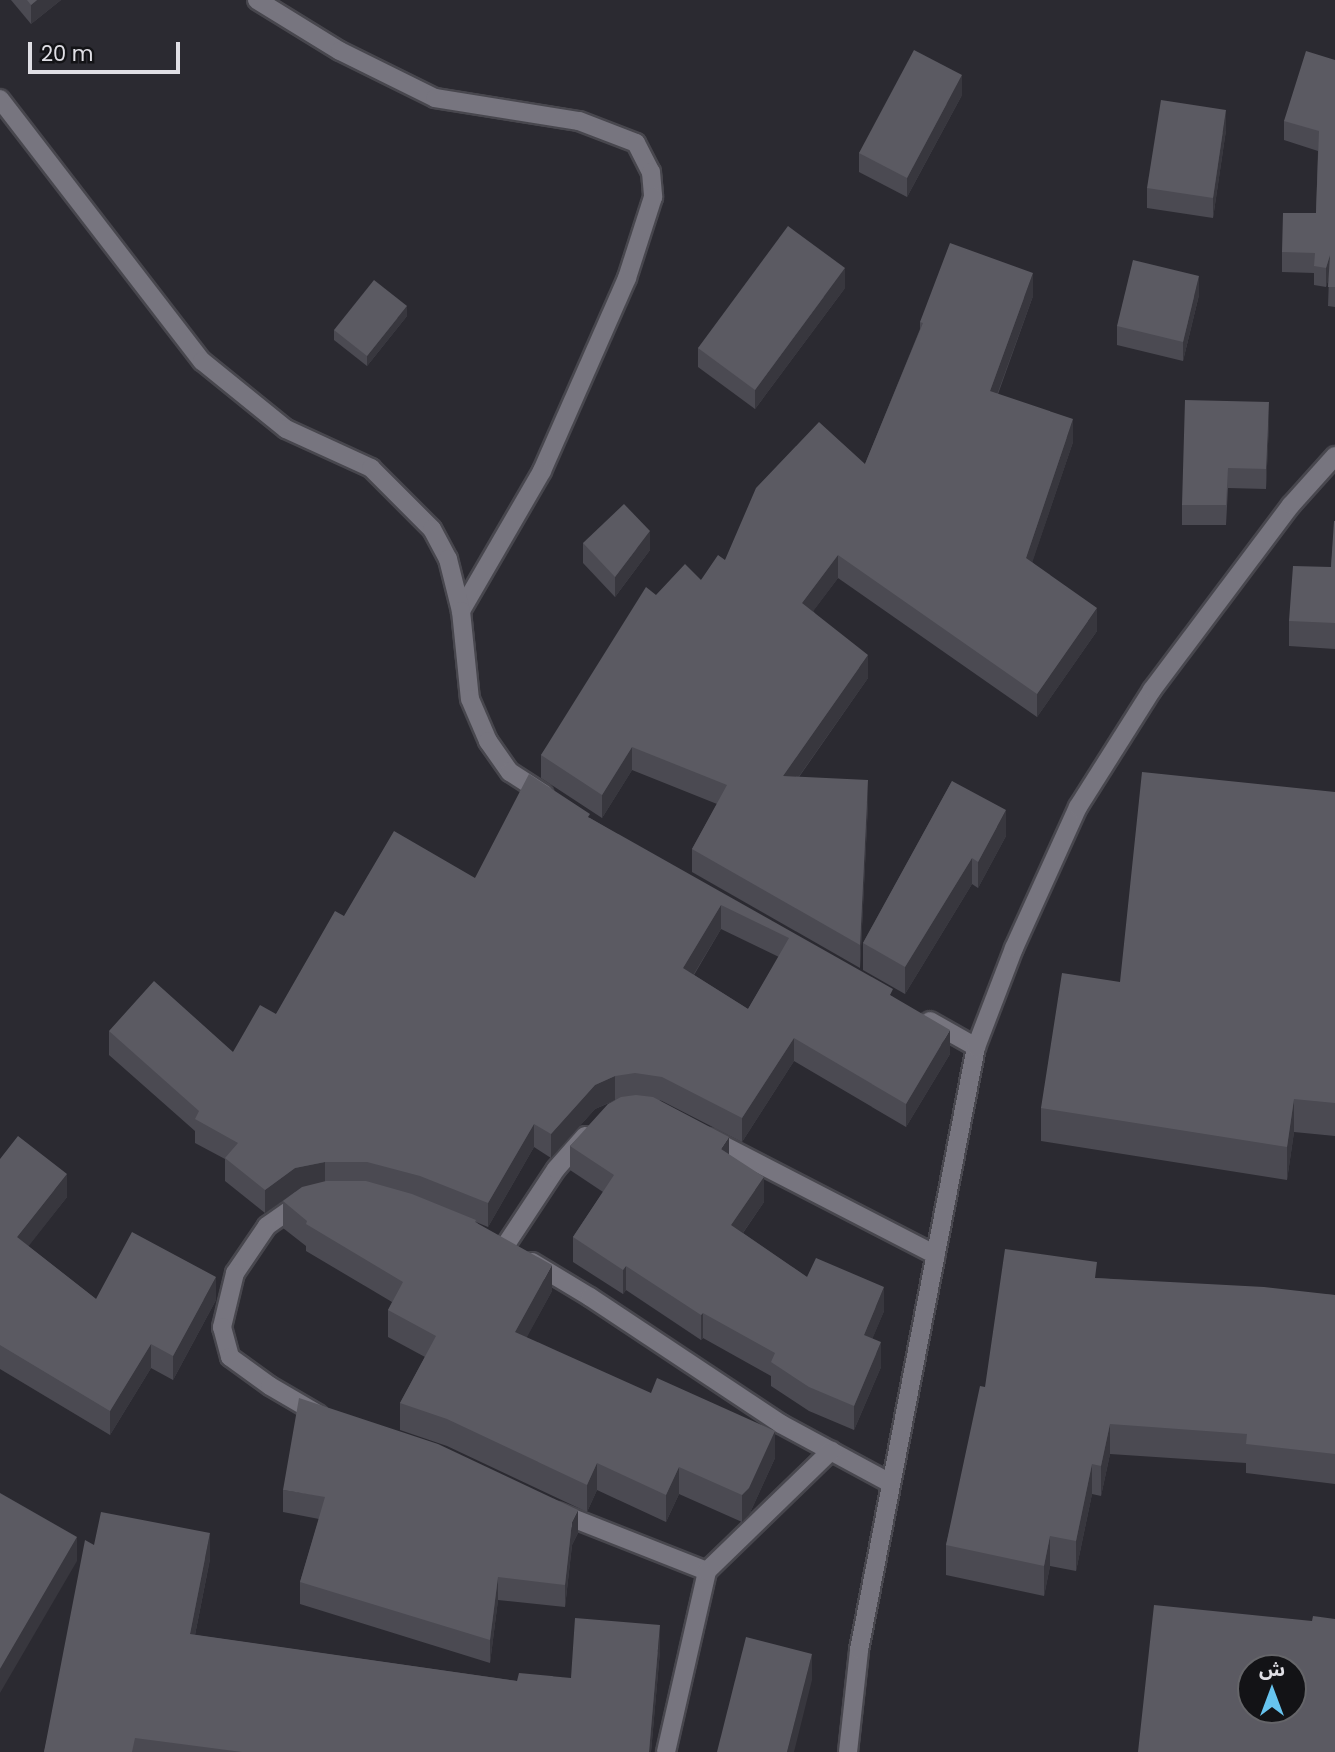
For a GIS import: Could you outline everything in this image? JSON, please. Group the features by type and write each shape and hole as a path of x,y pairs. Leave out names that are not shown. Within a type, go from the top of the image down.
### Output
{"street":[{"path":"264,2 340,51 435,98 579,121 636,144 651,172 653,197 627,278 542,471 461,611"},
{"path":"0,99 202,361 286,429 371,468 432,529 448,559 461,611 470,699 488,741 510,772 558,803"},
{"path":"848,1752 859,1650 976,1047 1014,948 1078,807 1152,690 1291,505 1335,456"},
{"path":"915,1013 976,1047"},
{"path":"601,1119 556,1169 499,1244 590,1297 781,1424 890,1483"},
{"path":"694,1130 936,1255"},
{"path":"315,1199 297,1203 267,1226 235,1273 222,1326 230,1357 312,1412 338,1420"},
{"path":"666,1752 707,1571 831,1451"},
{"path":"539,1503 707,1571"}],"building":[{"path":"914,50 962,75 907,178 859,153"},
{"path":"1306,51 1335,60 1335,287 1328,287 1330,255 1326,268 1314,266 1315,253 1282,252 1283,213 1316,213 1319,131 1284,121"},
{"path":"1161,100 1226,110 1213,198 1147,188"},
{"path":"788,226 845,268 755,390 698,348"},
{"path":"950,243 1033,273 990,391 1073,419 1026,558 1097,608 1037,694 838,555 802,603 868,655 783,776 868,780 860,945 692,849 727,785 632,747 602,795 541,755 646,587 656,595 685,564 701,580 718,555 725,560 756,488 819,422 865,464 923,323 920,322"},
{"path":"1133,260 1199,276 1183,342 1117,326"},
{"path":"374,280 407,306 367,356 334,330"},
{"path":"1185,400 1269,402 1266,469 1228,468 1226,505 1182,505"},
{"path":"624,504 650,531 615,577 583,543"},
{"path":"1334,521 1335,623 1289,621 1293,566 1331,567"},
{"path":"1142,772 1335,792 1335,1103 1294,1099 1287,1147 1041,1108 1062,973 1120,982"},
{"path":"529,774 590,814 588,817 893,989 890,995 950,1030 906,1104 794,1038 742,1118 662,1077 635,1073 615,1076 595,1085 551,1134 534,1124 488,1203 420,1176 367,1162 325,1162 295,1168 265,1190 225,1158 238,1143 195,1119 199,1111 109,1031 154,981 233,1052 260,1005 276,1014 335,911 344,916 394,831 475,878","holes":["721,905 789,938 748,1009 683,968"]},
{"path":"952,781 1006,810 978,862 972,858 905,967 863,943"},
{"path":"621,1097 653,1097 729,1137 721,1149 764,1177 731,1225 807,1277 816,1258 884,1287 864,1335 881,1342 854,1406 809,1387 771,1362 775,1353 703,1313 701,1315 626,1266 623,1270 573,1237 614,1175 570,1146 608,1104"},
{"path":"18,1136 67,1174 17,1237 96,1299 132,1232 216,1277 173,1356 151,1344 110,1411 0,1345 0,1159"},
{"path":"326,1181 366,1181 412,1194 476,1220 475,1222 552,1265 515,1332 651,1393 657,1378 775,1431 749,1488 742,1495 679,1467 666,1495 597,1463 587,1485 447,1419 400,1403 436,1336 388,1310 403,1282 306,1224 307,1221 283,1201 302,1187"},
{"path":"1005,1249 1097,1262 1095,1278 1264,1287 1335,1295 1335,1454 1246,1444 1247,1434 1110,1424 1101,1466 1092,1464 1076,1541 1050,1536 1044,1566 946,1545 980,1386 985,1387"},
{"path":"299,1398 438,1444 578,1510 572,1522 565,1585 498,1577 490,1640 300,1582 325,1497 283,1490"},
{"path":"0,1493 77,1537 0,1669"},
{"path":"101,1512 210,1533 190,1634 517,1681 519,1673 571,1678 575,1618 660,1625 649,1752 242,1752 135,1738 132,1752 44,1752 85,1540 94,1545"},
{"path":"1154,1605 1312,1621 1313,1616 1335,1619 1335,1752 1138,1752"},
{"path":"746,1637 812,1654 787,1752 717,1752"}]}
